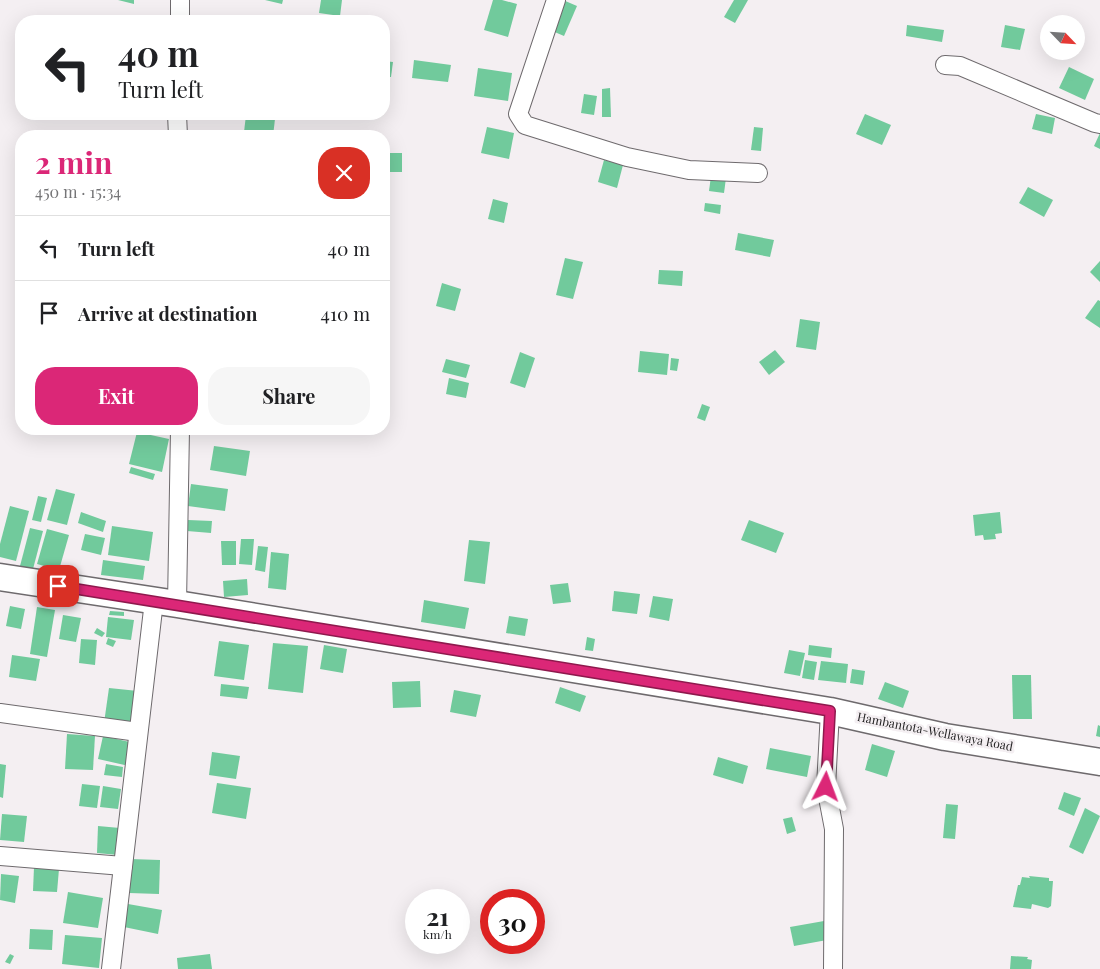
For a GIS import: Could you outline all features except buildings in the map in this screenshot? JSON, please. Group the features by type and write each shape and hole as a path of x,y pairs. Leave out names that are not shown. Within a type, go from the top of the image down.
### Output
{"highway":[{"name":"Hambantota-Wellawaya Road","path":"0,578 830,711 945,737 1100,762"}],"street":[{"path":"180,0 180,15"},
{"path":"556,0 518,114 525,125 627,157 689,170 758,173"},
{"path":"945,65 960,66 1100,124"},
{"path":"111,969 138,732 165,603 179,435"},
{"path":"830,711 826,787 834,829 833,969"},
{"path":"0,713 138,732"},
{"path":"0,856 123,866"}],"route":[{"path":"58,586 830,711 826,787"}]}
